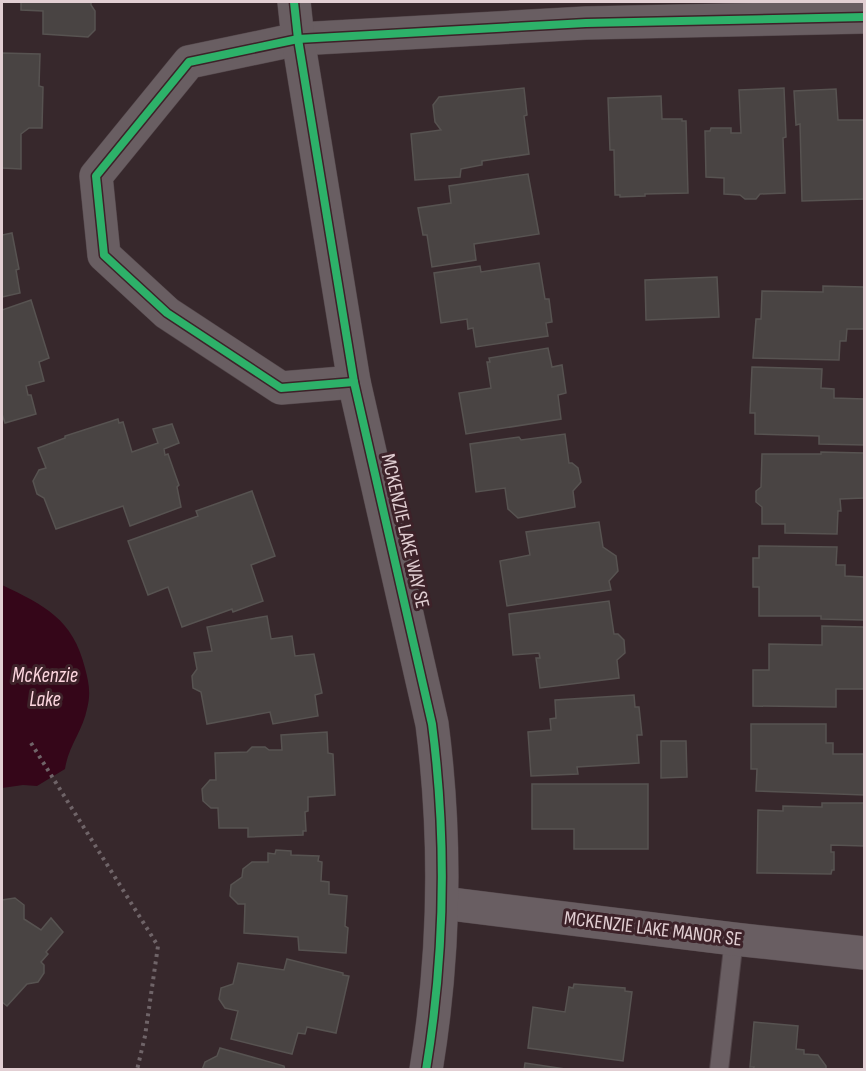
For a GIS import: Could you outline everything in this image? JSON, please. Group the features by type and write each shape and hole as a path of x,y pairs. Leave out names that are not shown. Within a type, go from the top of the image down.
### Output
{"street":[{"name":"MCKENZIE LAKE WAY SE","path":"294,2 298,39 354,382 432,724 441,814 443,903 439,975 426,1070"},
{"path":"354,382 281,388 167,313 105,255 96,176 189,62 298,39 586,12 864,17"},
{"name":"MCKENZIE LAKE MANOR SE","path":"443,903 864,953"}],"lane":[{"path":"719,1070 734,939"}],"path":[{"path":"31,743 158,946 145,1036 137,1070"}],"water":[{"name":"McKenzie Lake","path":"2,585 44,607 65,625 80,651 88,684 89,698 85,717 69,753 65,769 37,786 2,788"}],"building":[{"path":"21,2 91,2 95,11 95,30 88,37 43,34 43,11 21,10"},
{"path":"2,53 40,54 39,86 43,87 42,128 29,128 21,134 21,169 2,168"},
{"path":"524,88 527,115 524,116 529,154 482,161 482,165 461,169 460,177 415,180 411,134 441,130 435,122 433,105 439,97"},
{"path":"784,88 785,193 760,194 756,199 724,194 724,178 706,177 705,131 710,131 711,128 731,128 731,133 741,133 739,90"},
{"path":"836,89 838,120 864,120 864,199 802,201 800,124 796,125 794,91"},
{"path":"661,96 662,119 686,121 688,193 620,197 620,195 615,195 614,150 610,150 608,98"},
{"path":"528,174 539,234 474,244 476,260 432,267 427,235 423,235 418,208 451,203 449,186"},
{"path":"12,233 19,269 16,270 20,293 2,297 2,235"},
{"path":"539,263 545,299 549,299 552,322 546,323 548,336 476,347 473,328 468,329 467,319 441,323 434,273 480,266 481,272"},
{"path":"717,277 719,317 646,320 645,280"},
{"path":"823,286 864,287 864,329 847,329 846,341 840,341 839,360 753,358 756,319 761,319 762,291 823,292"},
{"path":"31,300 49,358 39,362 44,381 26,386 36,414 5,423 2,414 2,310"},
{"path":"548,348 552,367 562,365 566,393 558,395 561,419 466,434 459,393 491,388 487,362 490,362 489,358"},
{"path":"752,367 822,369 821,388 834,389 834,398 864,399 864,445 819,444 819,436 755,434 755,413 750,413"},
{"path":"118,419 119,423 123,422 132,452 158,443 153,429 172,424 179,443 164,449 179,485 177,487 181,507 130,526 123,506 56,529 44,498 37,494 33,481 39,470 46,468 38,448 65,438 65,436"},
{"path":"565,434 569,463 578,468 581,482 573,491 575,507 518,518 508,509 505,488 476,492 470,444 519,437 521,440"},
{"path":"821,452 864,453 864,498 840,499 841,511 838,511 837,534 785,533 785,524 762,524 762,507 756,502 756,491 761,487 762,454 821,454"},
{"path":"252,491 275,556 251,565 263,601 233,612 232,609 182,627 168,587 148,595 128,541 198,516 196,511"},
{"path":"599,522 603,547 616,556 618,571 609,581 611,590 507,606 500,561 530,555 526,532"},
{"path":"759,546 837,547 836,565 845,565 845,576 864,577 864,620 821,619 821,616 759,616 759,587 753,587 753,558 759,558"},
{"path":"609,601 614,634 618,634 624,640 625,653 617,660 619,678 540,688 536,658 540,658 539,653 513,655 509,614"},
{"path":"267,616 271,639 292,636 295,656 314,654 322,693 315,695 318,716 273,724 270,712 207,724 201,692 193,688 192,676 197,669 194,653 212,651 207,627"},
{"path":"822,626 864,627 864,689 836,689 836,707 753,706 753,670 769,670 769,644 822,645"},
{"path":"634,695 635,707 639,707 642,735 637,735 639,763 577,767 578,774 531,776 528,732 551,730 550,719 556,718 555,700"},
{"path":"751,724 826,724 826,743 833,743 833,754 864,754 864,795 756,791 757,769 751,769"},
{"path":"327,732 328,753 333,754 335,795 308,797 308,811 305,812 306,831 303,831 303,835 248,837 248,828 219,828 218,808 211,808 203,801 202,789 210,780 216,780 215,753 247,752 252,747 282,750 281,735"},
{"path":"661,741 686,741 687,777 661,778"},
{"path":"532,784 648,784 648,849 574,849 574,829 532,829"},
{"path":"822,803 864,803 864,846 831,845 831,852 834,852 834,870 831,874 757,873 758,810 783,811 783,806 822,807"},
{"path":"276,850 291,851 291,855 319,856 318,861 322,862 321,881 329,882 329,894 347,896 346,953 299,950 298,937 244,933 245,904 238,904 230,896 231,885 242,877 243,869 252,862 268,862 268,853 275,854"},
{"path":"15,898 24,905 24,919 41,930 51,918 63,932 46,952 48,954 41,962 44,965 44,973 38,982 27,984 7,1006 2,1002 2,900"},
{"path":"287,959 349,976 336,1033 307,1027 305,1034 298,1033 292,1054 231,1039 238,1011 225,1008 219,999 221,988 233,984 238,963 284,970"},
{"path":"574,984 625,988 625,991 632,992 623,1061 528,1048 533,1007 565,1012 569,987 573,988"},
{"path":"754,1022 798,1026 796,1049 804,1050 804,1054 818,1055 826,1066 826,1070 753,1070 754,1067 750,1067"},
{"path":"220,1048 284,1066 285,1070 202,1070 205,1062 217,1056"},
{"path":"525,1063 572,1070 524,1070"}],"cycle path":[{"path":"294,2 298,39 354,382 432,724 440,811 442,897 437,983 426,1070"},
{"path":"354,382 281,388 167,313 104,255 96,176 189,62 298,39 586,23 864,17"}]}
